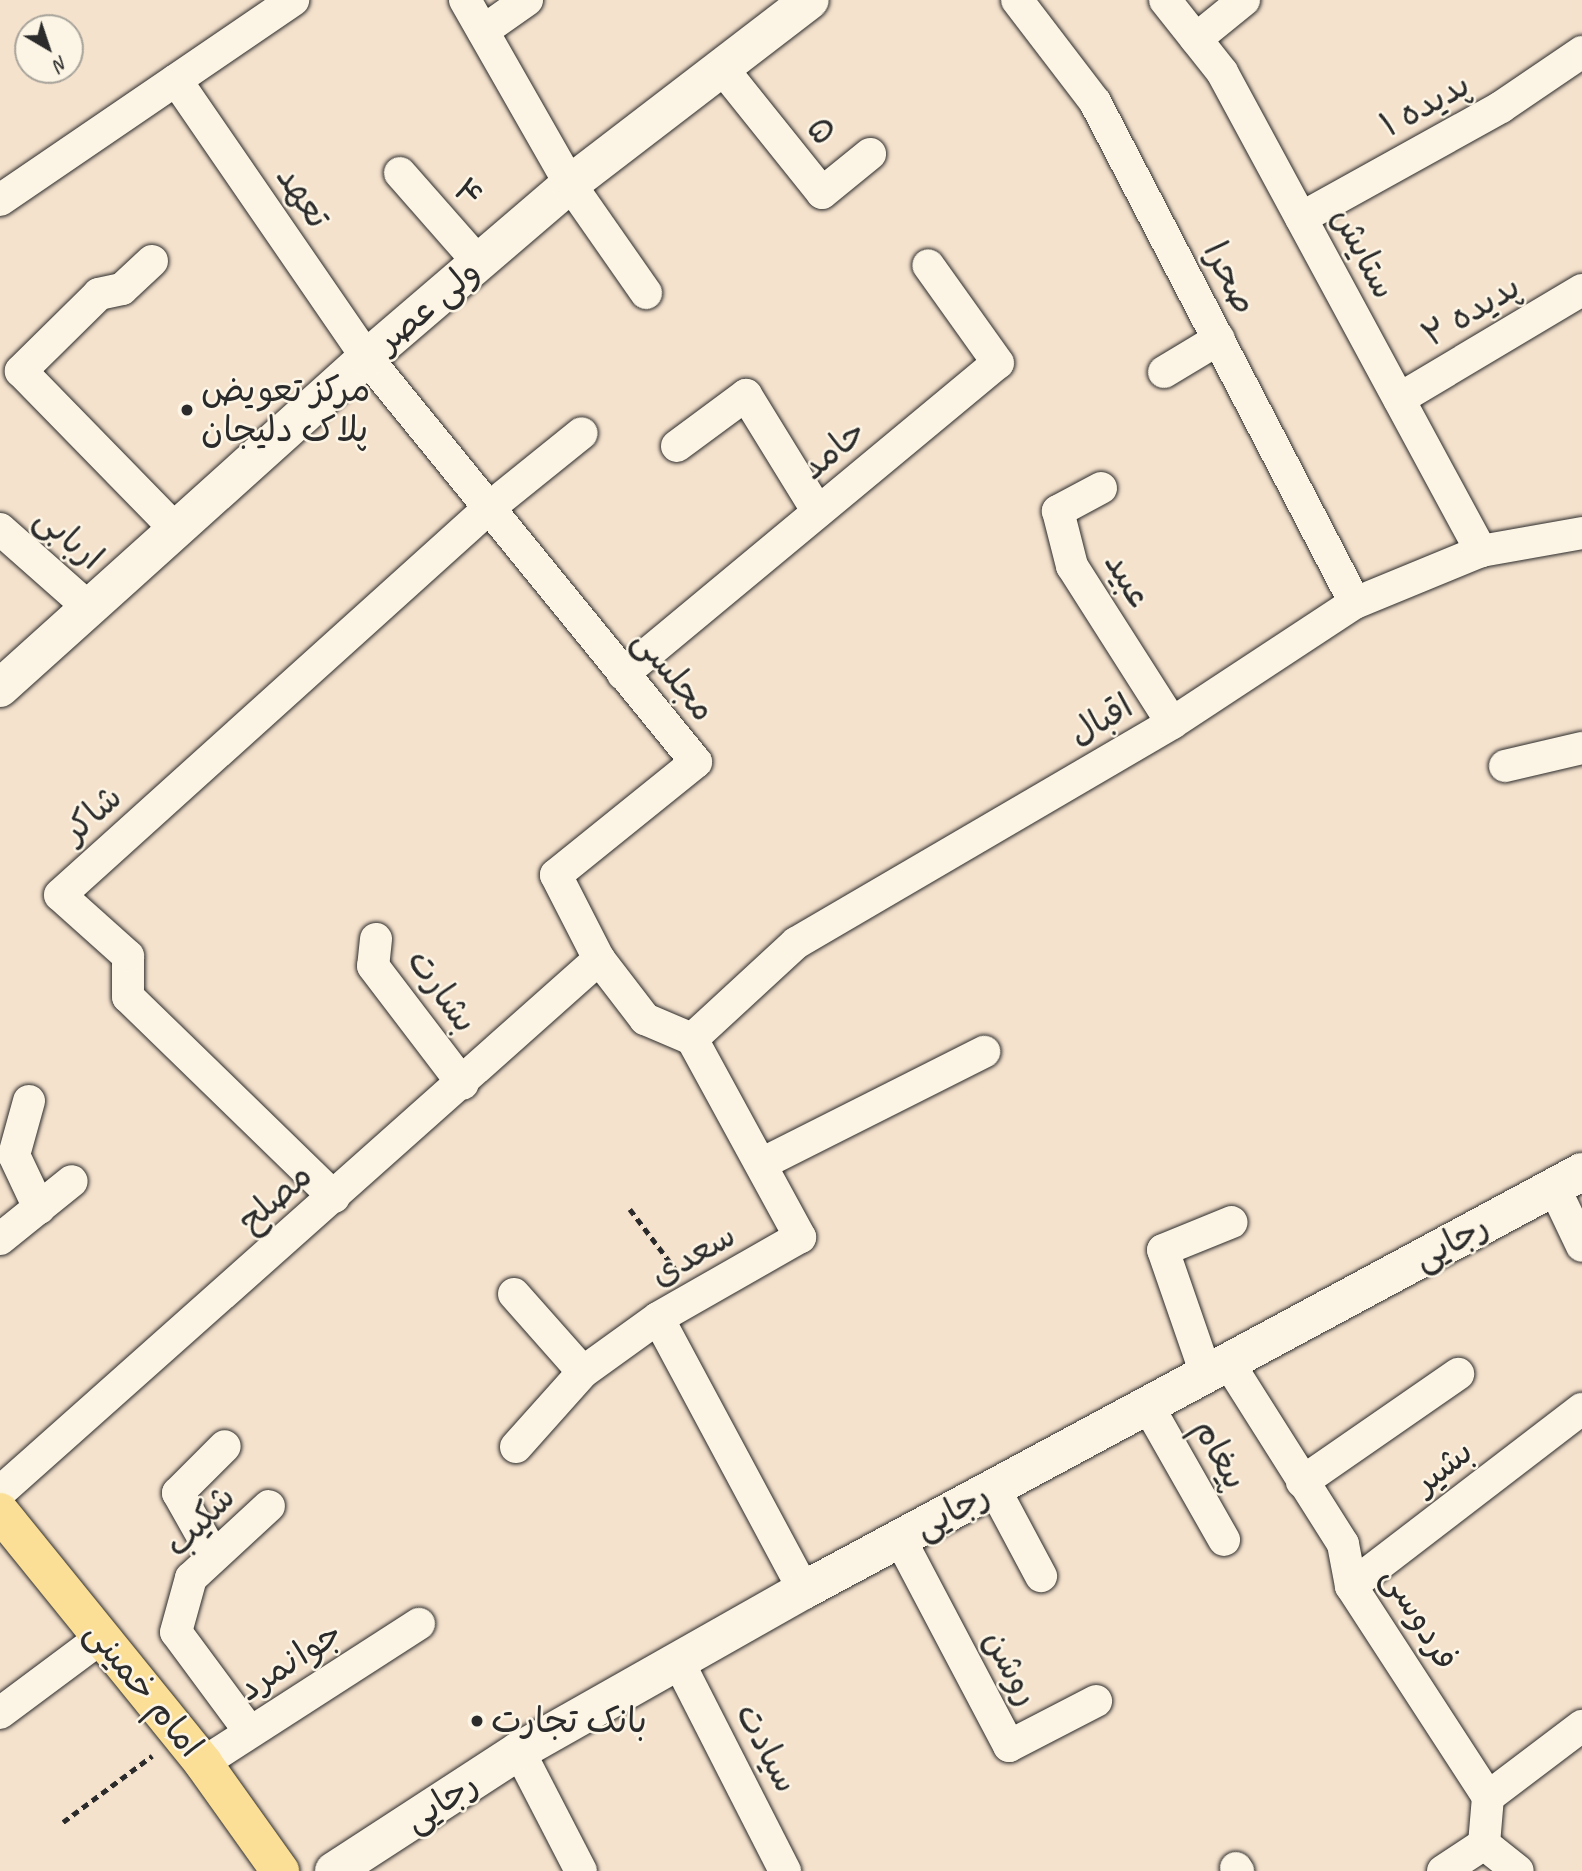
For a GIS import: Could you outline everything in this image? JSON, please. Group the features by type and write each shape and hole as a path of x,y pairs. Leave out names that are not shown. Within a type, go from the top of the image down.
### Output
{"main road":[{"name":"ولی عصر","path":"0,688 88,606 367,358 570,184 810,0"},
{"name":"رجایی","path":"334,1871 519,1751 804,1590 1568,1179"},
{"name":"امام خمینی","path":"0,1512 192,1749 280,1871"}],"street":[{"path":"0,200 293,0"},
{"path":"465,0 570,184 646,293"},
{"path":"483,31 527,0"},
{"name":"صحرا","path":"1017,0 1095,102 1355,603"},
{"name":"ستایش","path":"1165,0 1222,72 1481,551"},
{"path":"1196,39 1244,0"},
{"name":"پدیده ۱","path":"1301,218 1502,107 1582,52"},
{"name":"۵","path":"722,68 822,193 870,154"},
{"name":"تعهد","path":"176,80 367,358"},
{"name":"۴","path":"400,173 479,263"},
{"path":"152,261 122,289 99,294 21,371 175,528"},
{"name":"حامد","path":"623,674 998,363 928,265"},
{"name":"پدیده ۲","path":"1399,399 1582,290"},
{"path":"1164,372 1219,339"},
{"name":"مجلسی","path":"367,358 696,762 556,875 598,959 645,1019 692,1039"},
{"path":"677,446 746,395 818,512"},
{"path":"489,508 582,433"},
{"name":"عبید","path":"1101,488 1058,511 1072,566 1172,723"},
{"name":"شاکر","path":"334,1197 128,997 128,956 60,895 489,508"},
{"name":"اربابی","path":"0,529 88,606"},
{"name":"اقبال","path":"692,1039 796,943 1172,723 1355,603 1481,551 1582,533"},
{"path":"1505,766 1582,748"},
{"name":"بشارت","path":"376,939 373,966 463,1084"},
{"name":"مصلح","path":"0,1492 463,1084 598,959"},
{"name":"سعدی","path":"692,1039 800,1237 658,1318 804,1590"},
{"path":"761,1164 985,1052"},
{"path":"29,1101 14,1155 39,1208"},
{"path":"1568,1179 1582,1246"},
{"path":"0,1239 72,1181"},
{"name":"فردوسی","path":"1232,1222 1163,1250 1217,1368 1302,1482 1343,1544 1351,1586 1488,1797"},
{"path":"514,1294 583,1372"},
{"path":"516,1447 583,1372 658,1318"},
{"path":"1302,1482 1458,1374"},
{"name":"پیغام","path":"1148,1406 1224,1540"},
{"name":"بشیر","path":"1351,1586 1582,1409"},
{"path":"212,1553 178,1493 225,1446"},
{"path":"994,1488 1041,1576"},
{"name":"شکیب","path":"250,1732 176,1632 191,1578 212,1553 269,1506"},
{"name":"روشن","path":"900,1539 1009,1746 1096,1701"},
{"name":"جوانمرد","path":"192,1749 250,1732 418,1624"},
{"path":"0,1713 102,1637"},
{"name":"سیادت","path":"678,1661 785,1871"},
{"path":"1484,1844 1488,1797 1582,1726"},
{"path":"519,1751 581,1871"},
{"path":"1443,1871 1484,1844"},
{"path":"1484,1844 1518,1871"}],"path":[{"path":"630,1209 696,1296"},
{"path":"63,1822 192,1749"}],"place":[{"name":"مرکز تعویض پلاک دلیجان","path":"187,410"},
{"name":"بانک تجارت","path":"477,1721"}]}
